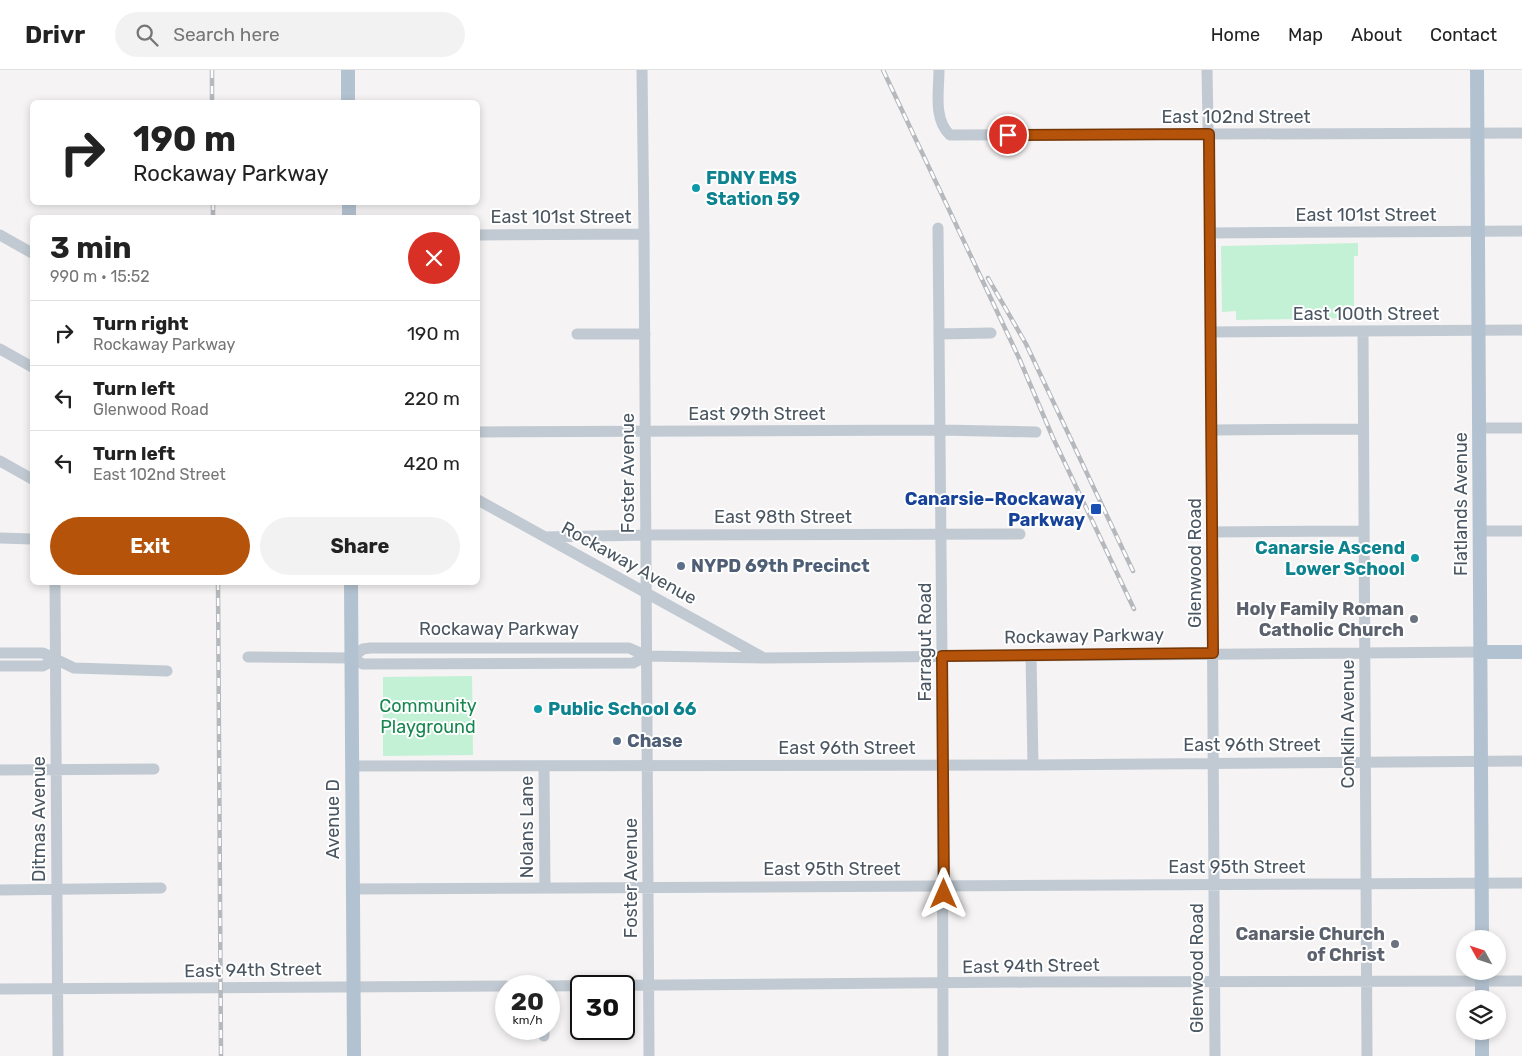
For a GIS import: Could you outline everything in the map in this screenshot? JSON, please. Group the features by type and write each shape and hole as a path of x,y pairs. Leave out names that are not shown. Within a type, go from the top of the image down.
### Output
{"main road":[{"path":"348,70 348,100"},
{"name":"Flatlands Avenue","path":"1477,70 1482,930"},
{"name":"Avenue D","path":"352,585 354,1056"},
{"name":"Rockaway Parkway","path":"1480,652 1522,652"},
{"path":"1482,1040 1482,1056"}],"street":[{"name":"Foster Avenue","path":"642,70 649,1056"},
{"name":"East 102nd Street","path":"939,70 939,117 941,125 950,135 1522,133"},
{"name":"Glenwood Road","path":"1207,70 1212,430 1215,1056"},
{"name":"Farragut Road","path":"938,228 942,534 943,1056"},
{"name":"East 101st Street","path":"1210,233 1522,231"},
{"name":"East 101st Street","path":"480,235 644,234"},
{"path":"0,235 30,252"},
{"name":"East 100th Street","path":"1211,332 1522,330"},
{"name":"Conklin Avenue","path":"1363,331 1367,1056"},
{"path":"577,334 645,334"},
{"path":"939,334 991,334"},
{"path":"0,349 30,366"},
{"path":"1479,428 1522,428"},
{"path":"1212,430 1363,429"},
{"name":"East 99th Street","path":"480,432 940,430 1036,432"},
{"path":"0,462 30,478"},
{"name":"Rockaway Avenue","path":"480,501 764,658"},
{"path":"1212,532 1364,531"},
{"path":"1480,531 1522,531"},
{"name":"East 98th Street","path":"545,537 1020,534"},
{"path":"0,538 30,539"},
{"name":"Ditmas Avenue","path":"55,585 58,1056"},
{"name":"Rockaway Parkway","path":"248,657 351,658 363,664 633,663 646,656 764,658 1480,652"},
{"path":"0,653 43,653 74,668 167,671"},
{"path":"1031,655 1032,765"},
{"path":"0,666 43,666 56,659"},
{"name":"East 96th Street","path":"352,766 1032,765 1522,761"},
{"name":"Nolans Lane","path":"544,767 544,888"},
{"path":"0,770 154,768"},
{"name":"East 95th Street","path":"352,888 1522,883"},
{"path":"0,890 161,888"},
{"name":"East 94th Street","path":"560,986 1032,982 1366,982 1456,977"},
{"name":"East 94th Street","path":"1506,979 1522,981"},
{"name":"East 94th Street","path":"0,989 495,986"}],"green space":[{"path":"1358,243 1358,256 1354,256 1354,306 1346,306 1347,318 1236,320 1236,311 1222,312 1221,246"},
{"name":"Community Playground","path":"472,676 473,755 383,756 383,677"}],"railway":[{"path":"212,70 212,100"},
{"path":"883,70 1019,358 1053,438 1134,609"},
{"path":"213,205 213,215"},
{"path":"988,278 1026,344 1133,571"},
{"path":"218,585 221,1056"}],"place":[{"name":"FDNY EMS Station 59","path":"696,188"},
{"name":"Canarsie–Rockaway Parkway","path":"1096,509"},
{"name":"Canarsie Ascend Lower School","path":"1415,558"},
{"name":"NYPD 69th Precinct","path":"681,566"},
{"name":"Holy Family Roman Catholic Church","path":"1414,619"},
{"name":"Public School 66","path":"538,709"},
{"name":"Chase","path":"617,741"},
{"name":"Canarsie Church of Christ","path":"1395,944"}],"route":[{"path":"944,894 942,656 1213,653 1209,134 1008,135"}]}
